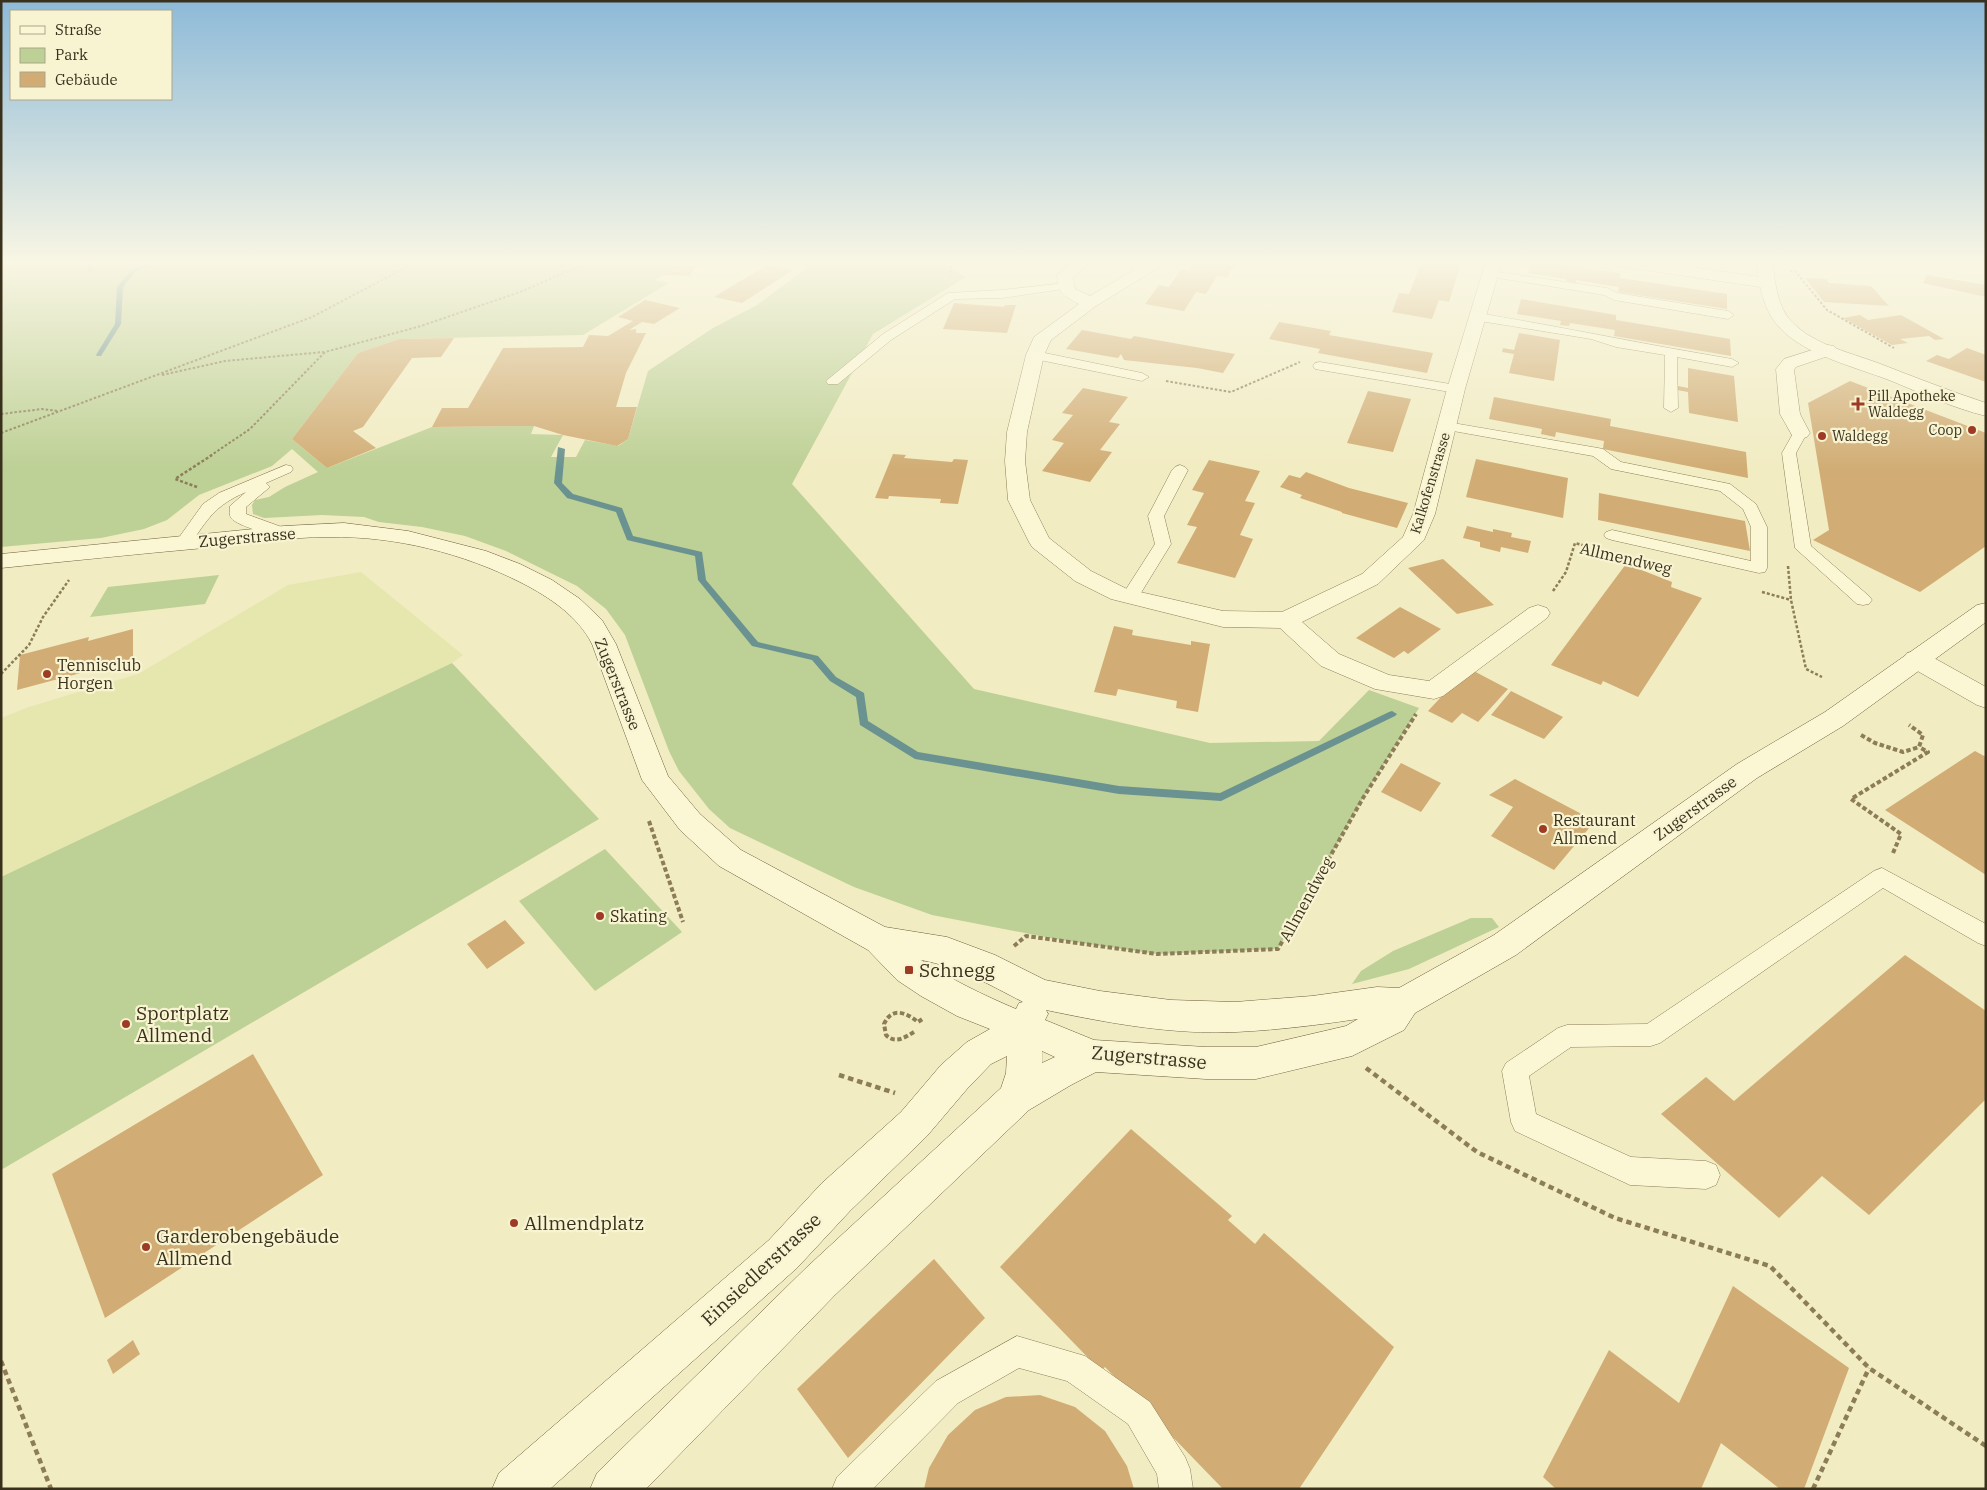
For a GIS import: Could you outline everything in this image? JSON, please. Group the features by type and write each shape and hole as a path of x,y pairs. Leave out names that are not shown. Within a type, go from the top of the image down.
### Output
{"main road":[{"name":"Kalkofenstrasse","path":"1051,331 1043,336 1036,355 1017,432 1015,461 1020,500 1040,542 1084,576 1125,596 1223,618 1286,620 1370,579 1413,540 1424,514 1456,389 1474,331"},
{"path":"1794,331 1809,341 1828,350 1986,410"},
{"path":"1800,432 1790,414 1785,369 1790,362 1828,350"},
{"name":"Zugerstrasse","path":"1,561 342,530 403,535 427,540 473,554 516,571 570,602 594,625 604,644 656,780 690,822 730,858 880,940 909,970 933,986 970,1005 1093,1056 1206,1063 1256,1063 1352,1040 1392,1019 1403,1003 1505,945 1747,770 1834,719 1986,610"},
{"path":"1286,620 1330,660 1384,683 1434,690 1538,613"},
{"path":"1916,659 1986,699"},
{"name":"Zugerstrasse","path":"880,940 947,951 983,965 1039,994 1100,1006 1171,1015 1235,1017 1312,1011 1376,1002 1403,1003"},
{"path":"1016,1098 1024,1073 1025,1028 1039,994"},
{"name":"Einsiedlerstrasse","path":"515,1489 783,1254 836,1198 914,1124 954,1077 979,1053 1025,1028"},
{"path":"614,1489 821,1281 1016,1098 1058,1073 1093,1056"}],"lane":[{"path":"834,381 898,331"},
{"path":"1560,331 1593,336 1616,344 1732,363"},
{"path":"1671,352 1671,408"},
{"path":"1036,355 1142,377"},
{"path":"1320,366 1456,389"},
{"path":"1447,426 1598,452 1616,466 1725,487 1750,507 1759,527 1759,568 1612,535"},
{"path":"1800,432 1789,453 1803,548 1863,600"},
{"path":"183,543 208,507 224,496 286,469 244,501 237,511 242,519 284,534"},
{"path":"1125,596 1163,544 1156,516 1180,470"},
{"path":"1706,1175 1630,1171 1524,1122 1515,1071 1567,1036 1651,1035 1882,877 1986,936"},
{"path":"849,1489 947,1392 1018,1352 1074,1367 1139,1413 1173,1470 1176,1489"}],"path":[{"path":"1,433 275,331"},
{"path":"150,377 226,361 325,352 404,331"},
{"path":"1863,331 1894,348"},
{"path":"224,496 175,479 250,429 325,352"},
{"path":"1142,377 1231,392 1298,362 1320,366"},
{"path":"1,414 42,409 59,411"},
{"name":"Allmendweg","path":"1538,613 1566,572 1574,543 1593,548"},
{"path":"1803,548 1787,545 1791,600 1806,669 1822,677"},
{"path":"1,674 29,645 43,617 88,552"},
{"path":"1756,590 1791,600"},
{"name":"Allmendweg","path":"1011,948 1026,936 1157,954 1278,949 1363,798 1419,708 1434,690"},
{"path":"1834,719 1875,743 1903,752 1919,747 1928,752 1851,798 1901,834 1882,877"},
{"path":"1909,725 1923,735 1919,747"},
{"path":"656,780 646,812 683,922"},
{"path":"914,1032 903,1039 895,1040 888,1038 883,1031 884,1022 888,1016 900,1012 908,1014 918,1022 930,1013"},
{"path":"1365,1068 1477,1152 1615,1218 1770,1266 1869,1368 1986,1446"},
{"path":"839,1075 905,1096"},
{"path":"1,1361 52,1489"},
{"path":"1813,1489 1869,1368"}],"green space":[{"path":"1,331 590,331 583,335 399,339 358,353 292,439 327,468 432,427 534,426 531,434 563,435 551,457 576,457 585,440 618,446 628,439 648,371 709,331 879,331 873,334 792,484 974,689 1210,743 1319,741 1369,690 1419,708 1363,798 1278,949 1157,954 1061,940 932,915 854,887 730,828 709,809 679,771 669,751 625,635 606,609 577,586 506,551 465,536 422,527 379,522 364,517 322,515 264,518 253,514 252,505 255,500 269,497 285,487 318,472 292,449 272,466 199,495 167,520 144,529 101,538 1,547"},
{"path":"361,572 463,655 452,663 1,877 1,718 29,707 138,674 288,585"},
{"path":"219,575 205,604 90,617 108,587"},
{"name":"Sportplatz Allmend","path":"452,663 599,819 1,1170 1,877"},
{"name":"Skating","path":"605,849 682,932 595,991 519,901"},
{"path":"1471,918 1492,918 1499,927 1409,969 1352,984 1361,971 1393,951"}],"building":[{"path":"617,331 636,331 636,333 646,333 626,373 616,407 637,407 628,439 617,446 563,435 534,426 432,427 442,408 468,408 503,348 583,347 589,335 608,336"},
{"path":"968,331 1008,331 1007,333"},
{"path":"1082,331 1085,331 1131,339 1134,336 1235,354 1223,373 1197,368 1124,360 1121,354 1118,358 1066,349"},
{"path":"1274,331 1328,331 1331,331 1329,335 1433,353 1427,373 1318,353 1320,349 1269,339"},
{"path":"1615,331 1679,331 1730,339 1731,356 1614,336"},
{"path":"1866,331 1929,331 1944,339 1935,340 1929,336 1900,339 1908,343 1892,345"},
{"path":"1519,333 1560,340 1554,381 1509,373 1514,354 1502,352 1503,348 1514,350"},
{"path":"454,338 441,357 412,358 363,427 353,431 376,448 327,468 292,439 358,353 399,339"},
{"path":"1967,348 1986,355 1986,382 1926,361 1937,355 1949,359"},
{"path":"1688,368 1734,376 1738,422 1689,413 1688,392 1677,390 1678,386 1688,388"},
{"path":"1850,381 1986,433 1986,546 1920,592 1813,540 1829,530 1808,403"},
{"path":"1083,388 1128,397 1109,422 1120,424 1100,450 1112,452 1090,482 1042,471 1064,443 1052,440 1073,415 1062,413"},
{"path":"1368,391 1411,399 1393,452 1347,443"},
{"path":"1494,397 1611,419 1610,426 1746,452 1748,478 1603,449 1604,441 1556,432 1555,437 1541,434 1542,429 1489,419"},
{"path":"893,454 906,455 904,458 952,462 954,459 968,460 958,504 940,503 941,499 889,496 888,499 875,498"},
{"path":"1476,459 1568,478 1563,518 1466,497"},
{"path":"1209,460 1260,471 1245,501 1255,503 1240,535 1253,539 1235,578 1177,563 1197,527 1187,525 1204,493 1192,490"},
{"path":"1306,472 1349,488 1408,503 1397,528 1342,513 1300,498 1302,495 1280,487 1289,475 1300,478"},
{"path":"1599,493 1745,521 1750,551 1598,520"},
{"path":"1467,526 1493,532 1493,529 1512,533 1511,537 1531,541 1528,553 1501,547 1500,552 1480,547 1480,542 1463,538"},
{"path":"1443,559 1494,605 1457,614 1408,568"},
{"path":"1626,564 1672,582 1671,587 1702,598 1638,697 1603,681 1601,685 1551,665"},
{"path":"1400,607 1441,629 1408,654 1404,651 1394,658 1356,638"},
{"path":"1114,626 1133,630 1132,635 1191,645 1191,641 1210,644 1198,712 1176,708 1177,701 1118,689 1116,696 1094,692"},
{"name":"Tennisclub Horgen","path":"133,629 133,659 17,690 20,655 89,637 88,641"},
{"path":"1468,668 1508,689 1478,722 1462,713 1452,723 1428,711"},
{"path":"1511,691 1563,717 1544,739 1491,715"},
{"path":"1975,751 1986,757 1986,875 1885,810"},
{"path":"1401,763 1441,783 1421,812 1381,792"},
{"name":"Restaurant Allmend","path":"1515,779 1595,821 1554,870 1491,836 1513,807 1489,795"},
{"path":"505,920 525,943 487,969 467,944"},
{"path":"1905,955 1986,1011 1986,1099 1869,1215 1822,1176 1779,1218 1661,1114 1706,1077 1734,1101"},
{"name":"Garderobengebäude Allmend","path":"253,1054 323,1175 105,1318 52,1174"},
{"path":"1131,1129 1232,1216 1228,1220 1255,1244 1264,1233 1394,1347 1299,1489 1223,1489 1105,1367 1101,1371 1000,1267"},
{"path":"934,1259 985,1318 848,1458 797,1389"},
{"path":"1733,1286 1849,1368 1804,1489 1780,1489 1721,1443 1701,1489 1556,1489 1543,1477 1609,1350 1679,1403"},
{"path":"133,1340 140,1354 113,1374 107,1360"},
{"path":"1040,1395 1075,1407 1105,1431 1127,1466 1134,1489 924,1489 929,1468 948,1435 975,1410 1006,1397"}],"waterway":[{"path":"99,355 114,331"},
{"path":"561,449 558,483 570,496 619,510 630,538 699,554 702,580 755,644 815,658 833,679 861,695 863,723 915,755 1119,790 1221,797 1392,714"}],"place":[{"name":"Pill Apotheke Waldegg","path":"1858,404"},
{"name":"Coop","path":"1972,430"},
{"name":"Waldegg","path":"1822,436"},
{"name":"Tennisclub Horgen","path":"47,674"},
{"name":"Restaurant Allmend","path":"1543,829"},
{"name":"Skating","path":"600,916"},
{"name":"Schnegg","path":"909,970"},
{"name":"Sportplatz Allmend","path":"126,1024"},
{"name":"Allmendplatz","path":"514,1223"},
{"name":"Garderobengebäude Allmend","path":"146,1247"}]}
